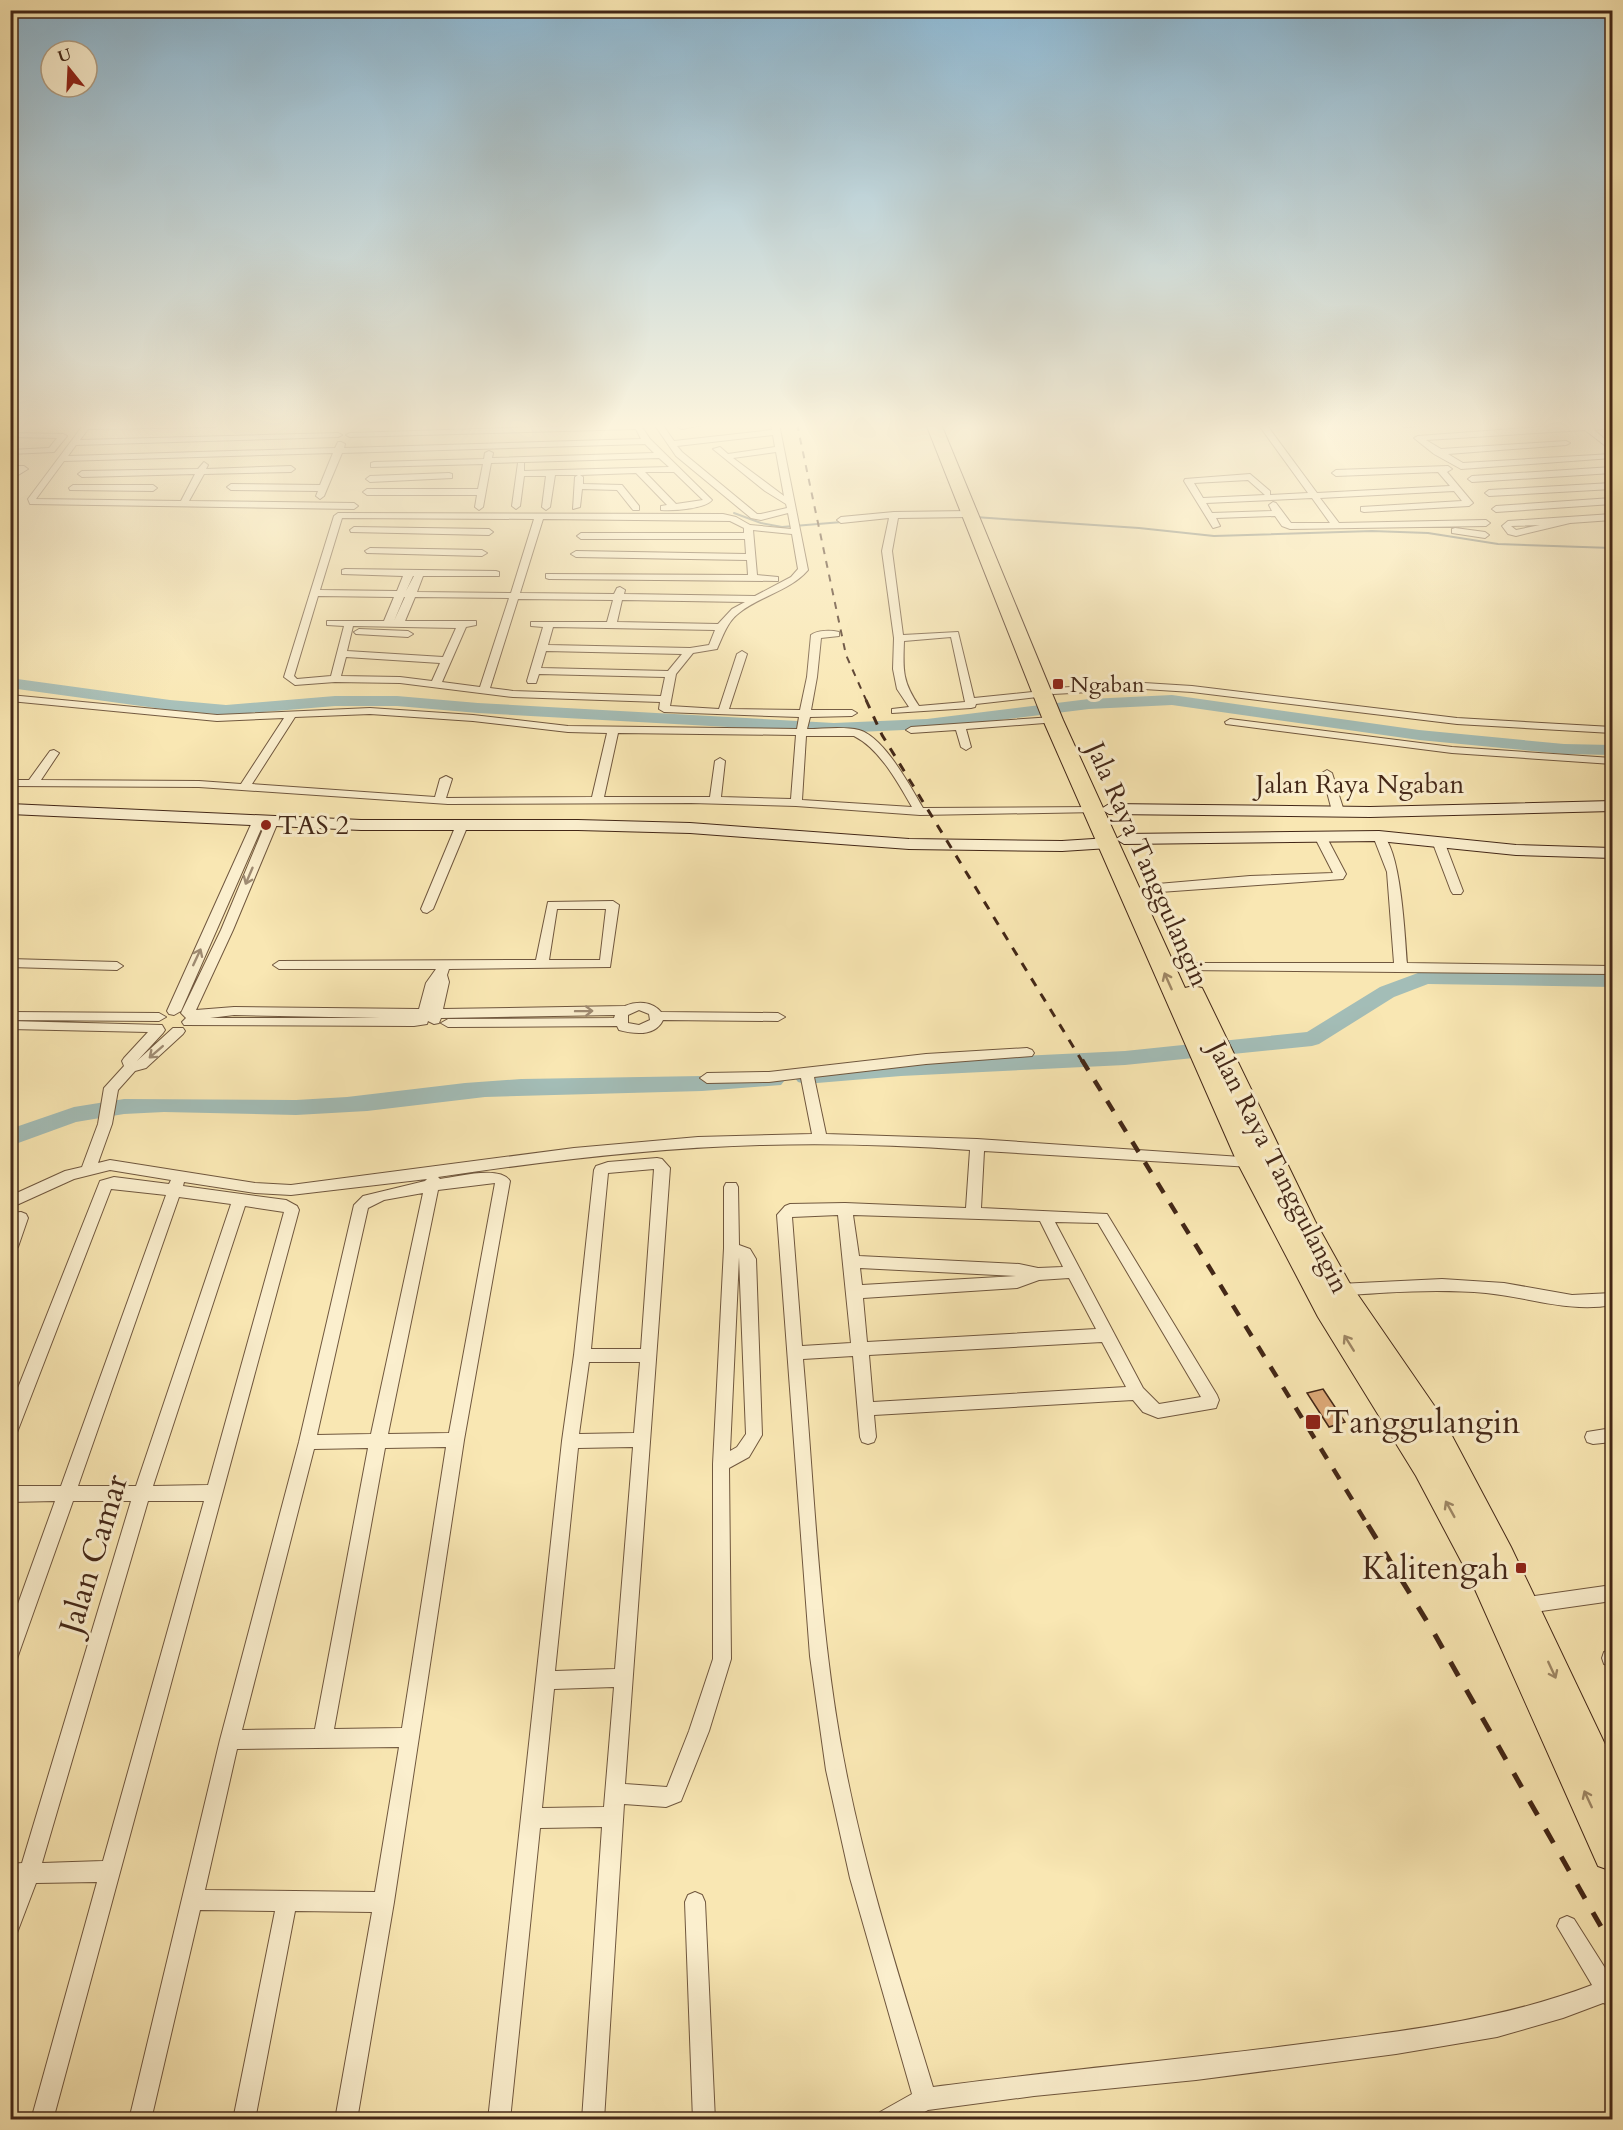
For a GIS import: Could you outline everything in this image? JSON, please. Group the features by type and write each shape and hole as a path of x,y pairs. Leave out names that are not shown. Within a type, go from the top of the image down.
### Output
{"highway":[{"name":"Jalan Raya Tanggulangin","path":"978,523 1052,704 1117,841 1146,889 1160,940 1181,967 1209,1051 1339,1290 1431,1426 1521,1606 1612,1799"},
{"name":"Jala Raya Tanggulangin","path":"1117,841 1209,1051"},
{"path":"1209,1051 1251,1162 1328,1309 1426,1466 1481,1566 1612,1852"}],"street":[{"path":"336,523 289,677 295,682 335,679 400,681 484,691 666,699"},
{"path":"476,573 492,523"},
{"path":"484,691 512,598 539,523"},
{"path":"738,523 748,532 753,578"},
{"path":"542,648 690,651 713,647 721,627 749,602 794,579 803,570 794,523"},
{"path":"893,523 887,551 900,638 898,669 902,689 916,710"},
{"path":"1285,523 1290,526 1420,526 1477,523"},
{"path":"1517,523 1506,526 1511,532 1516,533 1555,523"},
{"path":"1420,526 1485,535"},
{"path":"571,575 580,532 748,532 795,527"},
{"path":"354,530 489,532"},
{"path":"364,572 377,530"},
{"path":"370,551 482,553"},
{"path":"576,554 751,557"},
{"path":"345,572 496,574"},
{"path":"399,623 405,597 415,573"},
{"path":"549,576 775,579"},
{"path":"615,625 626,576"},
{"path":"315,596 749,602"},
{"path":"388,623 405,597"},
{"path":"330,623 407,638 414,623"},
{"path":"349,628 388,623 462,625 473,623"},
{"path":"534,624 721,627"},
{"path":"549,624 533,676 671,674"},
{"path":"436,684 462,625"},
{"path":"335,679 349,628"},
{"path":"796,803 801,731 812,677 816,635 836,634"},
{"path":"896,711 971,705 955,634 900,638"},
{"path":"690,651 671,674 664,709 803,715 852,713"},
{"path":"341,654 447,660"},
{"path":"723,712 742,654"},
{"path":"911,730 960,727 1052,704 1144,686 1192,689 1457,721 1542,728 1612,730"},
{"path":"10,698 218,718 382,712 613,731 856,733 865,736 905,785 920,812"},
{"path":"971,701 1052,704"},
{"path":"245,786 292,714"},
{"path":"1230,722 1452,750 1612,761"},
{"path":"960,727 966,747"},
{"path":"597,801 613,731"},
{"path":"32,784 54,753"},
{"path":"715,801 720,761"},
{"path":"1327,772 1338,811"},
{"path":"440,800 446,779"},
{"path":"10,783 245,786 325,794 440,800 796,803 920,812 1102,810"},
{"name":"Jalan Raya Ngaban","path":"1102,810 1338,811 1612,806"},
{"path":"10,809 361,825 596,825 690,828 909,844 1062,846 1117,841 1379,836 1526,850 1612,853"},
{"path":"89,1168 105,1124 109,1093 130,1067 141,1065 186,1020 226,930 265,821"},
{"path":"130,1067 129,1061 134,1054 158,1025 174,1011 210,931 265,821"},
{"path":"427,909 462,825"},
{"path":"1146,889 1250,880 1339,876 1320,836"},
{"path":"1379,836 1393,872 1401,968"},
{"path":"1438,841 1457,891"},
{"path":"279,965 442,970 542,964 606,964 613,905 552,905 542,964"},
{"path":"210,931 226,930"},
{"path":"10,963 117,966"},
{"path":"1181,967 1612,970"},
{"path":"428,1018 443,982 442,970"},
{"path":"10,1016 158,1025 164,1032 186,1020 622,1016 640,1006 654,1011 657,1016 656,1022 641,1030 624,1027 622,1016"},
{"path":"174,1011 186,1020"},
{"path":"657,1016 778,1017"},
{"path":"10,1025 158,1025"},
{"path":"707,1078 770,1077 926,1059 1027,1053"},
{"path":"807,1074 820,1138"},
{"path":"499,2120 570,1441 582,1355 601,1170 635,1157 697,1143 820,1138 977,1144 1149,1158 1251,1162"},
{"path":"973,1214 977,1144"},
{"path":"140,2120 230,1740 307,1442 361,1205 370,1198 433,1179 575,1153 635,1157 657,1163 663,1168 613,1817 593,2120"},
{"path":"10,1203 89,1168 119,1165 239,1201 286,1206 292,1212 42,2120"},
{"path":"10,1430 105,1185 114,1182 177,1183 275,1190 433,1179 497,1177 503,1181 456,1440 384,1902 346,2120"},
{"path":"323,1738 378,1441 433,1179"},
{"path":"10,1653 177,1183"},
{"path":"616,1794 666,1797 674,1794 720,1670 723,1648 721,1464 732,1248 731,1188"},
{"name":"Jalan Camar","path":"10,1926 20,1874 142,1493 239,1201"},
{"path":"845,1209 868,1437"},
{"path":"925,2099 860,1878 836,1770 819,1656 784,1215 790,1210 845,1209 1105,1220 1211,1400 1207,1405 1158,1411 1149,1407 1137,1393 1045,1218"},
{"path":"10,1247 16,1220"},
{"path":"721,1464 743,1452 754,1435 747,1259 745,1253 732,1248"},
{"path":"852,1262 1019,1270 1038,1274 1074,1272"},
{"path":"855,1292 1017,1282 1038,1274"},
{"path":"1339,1290 1414,1284 1503,1289 1569,1301 1587,1302 1612,1299"},
{"path":"795,1353 1106,1335"},
{"path":"582,1355 650,1356"},
{"path":"865,1409 1137,1393"},
{"path":"1593,1437 1612,1435"},
{"path":"307,1442 456,1440"},
{"path":"570,1441 641,1440"},
{"path":"10,1494 216,1493"},
{"path":"1521,1606 1612,1593"},
{"path":"545,1680 624,1678"},
{"path":"230,1740 410,1737"},
{"path":"530,1818 613,1817"},
{"path":"20,1874 110,1871"},
{"path":"192,1900 384,1902"},
{"path":"244,2120 287,1901"},
{"path":"694,1902 704,2120"},
{"path":"888,2120 925,2099 1034,2085 1196,2070 1396,2043 1497,2026 1610,1994 1567,1926"}],"building":[{"path":"1323,1389 1345,1422 1329,1427 1307,1393"}],"waterway":[{"path":"763,523 782,527 825,523"},
{"path":"1070,523 1214,536 1372,531 1428,533 1498,544 1612,548"},
{"path":"10,683 170,705 226,710 335,701 397,701 478,708 834,728 927,724 1089,704 1172,700 1419,735 1564,749 1612,750"},
{"path":"805,1077 901,1069 1125,1058 1312,1039 1387,992 1426,977 1612,981"},
{"path":"10,1138 74,1114 124,1106 255,1108 347,1105 521,1087 702,1084 774,1080"}],"railway":[{"path":"818,523 846,655 867,702"},
{"path":"866,700 882,735 1082,1061"},
{"path":"1082,1060 1369,1527"},
{"path":"1368,1525 1434,1633 1612,1946"}],"place":[{"name":"Ngaban","path":"1058,684"},
{"name":"TAS 2","path":"266,825"},
{"name":"Tanggulangin","path":"1313,1422"},
{"name":"Kalitengah","path":"1521,1568"}]}
